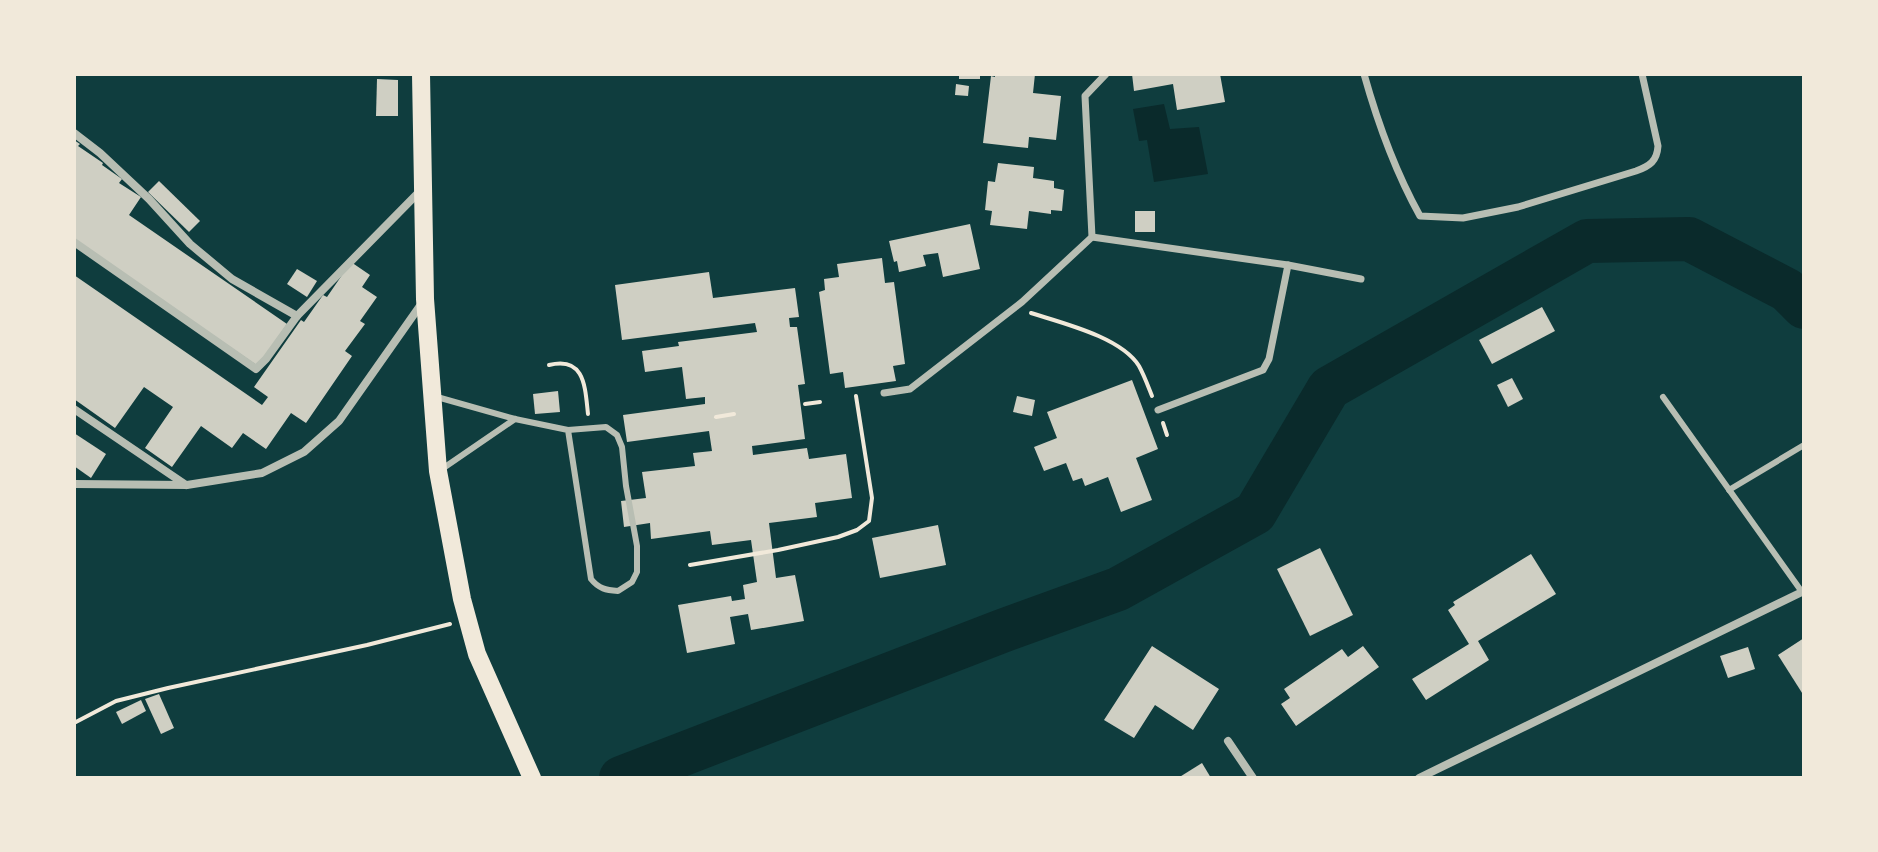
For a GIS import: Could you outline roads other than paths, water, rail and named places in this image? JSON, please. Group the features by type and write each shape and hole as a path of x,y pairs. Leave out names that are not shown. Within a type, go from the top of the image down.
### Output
{"main road":[{"path":"421,74 425,299 438,471 477,654 532,778"}],"street":[{"path":"1092,237 1085,96 1106,74"},
{"path":"1364,74 1379,125 1403,186 1420,216 1463,218 1518,207 1636,171 1653,162 1658,146 1642,74"},
{"path":"74,133 110,162 190,244 232,279 297,316"},
{"path":"74,242 256,369 297,316 422,188"},
{"path":"1092,237 1288,265 1361,279"},
{"path":"884,393 910,389 1016,307 1092,237"},
{"path":"1158,410 1263,370 1269,359 1288,265"},
{"path":"74,484 187,485 262,473 304,452 339,421 425,299"},
{"path":"74,409 187,485"},
{"path":"1423,777 1803,592"},
{"path":"1228,741 1253,778"}],"lane":[{"path":"432,395 515,419 568,430 606,427 617,435 622,447 637,546 637,572 632,582 618,591 603,589 591,579 568,430"},
{"path":"1663,397 1803,592"},
{"path":"438,471 515,419"},
{"path":"1729,490 1804,445"}],"water":[{"path":"1164,104 1170,129 1199,127 1208,174 1154,182 1147,140 1139,141 1133,109"}],"waterway":[{"path":"621,778 1118,589 1255,513 1329,388 1587,241 1689,239 1787,290 1804,307"}]}
